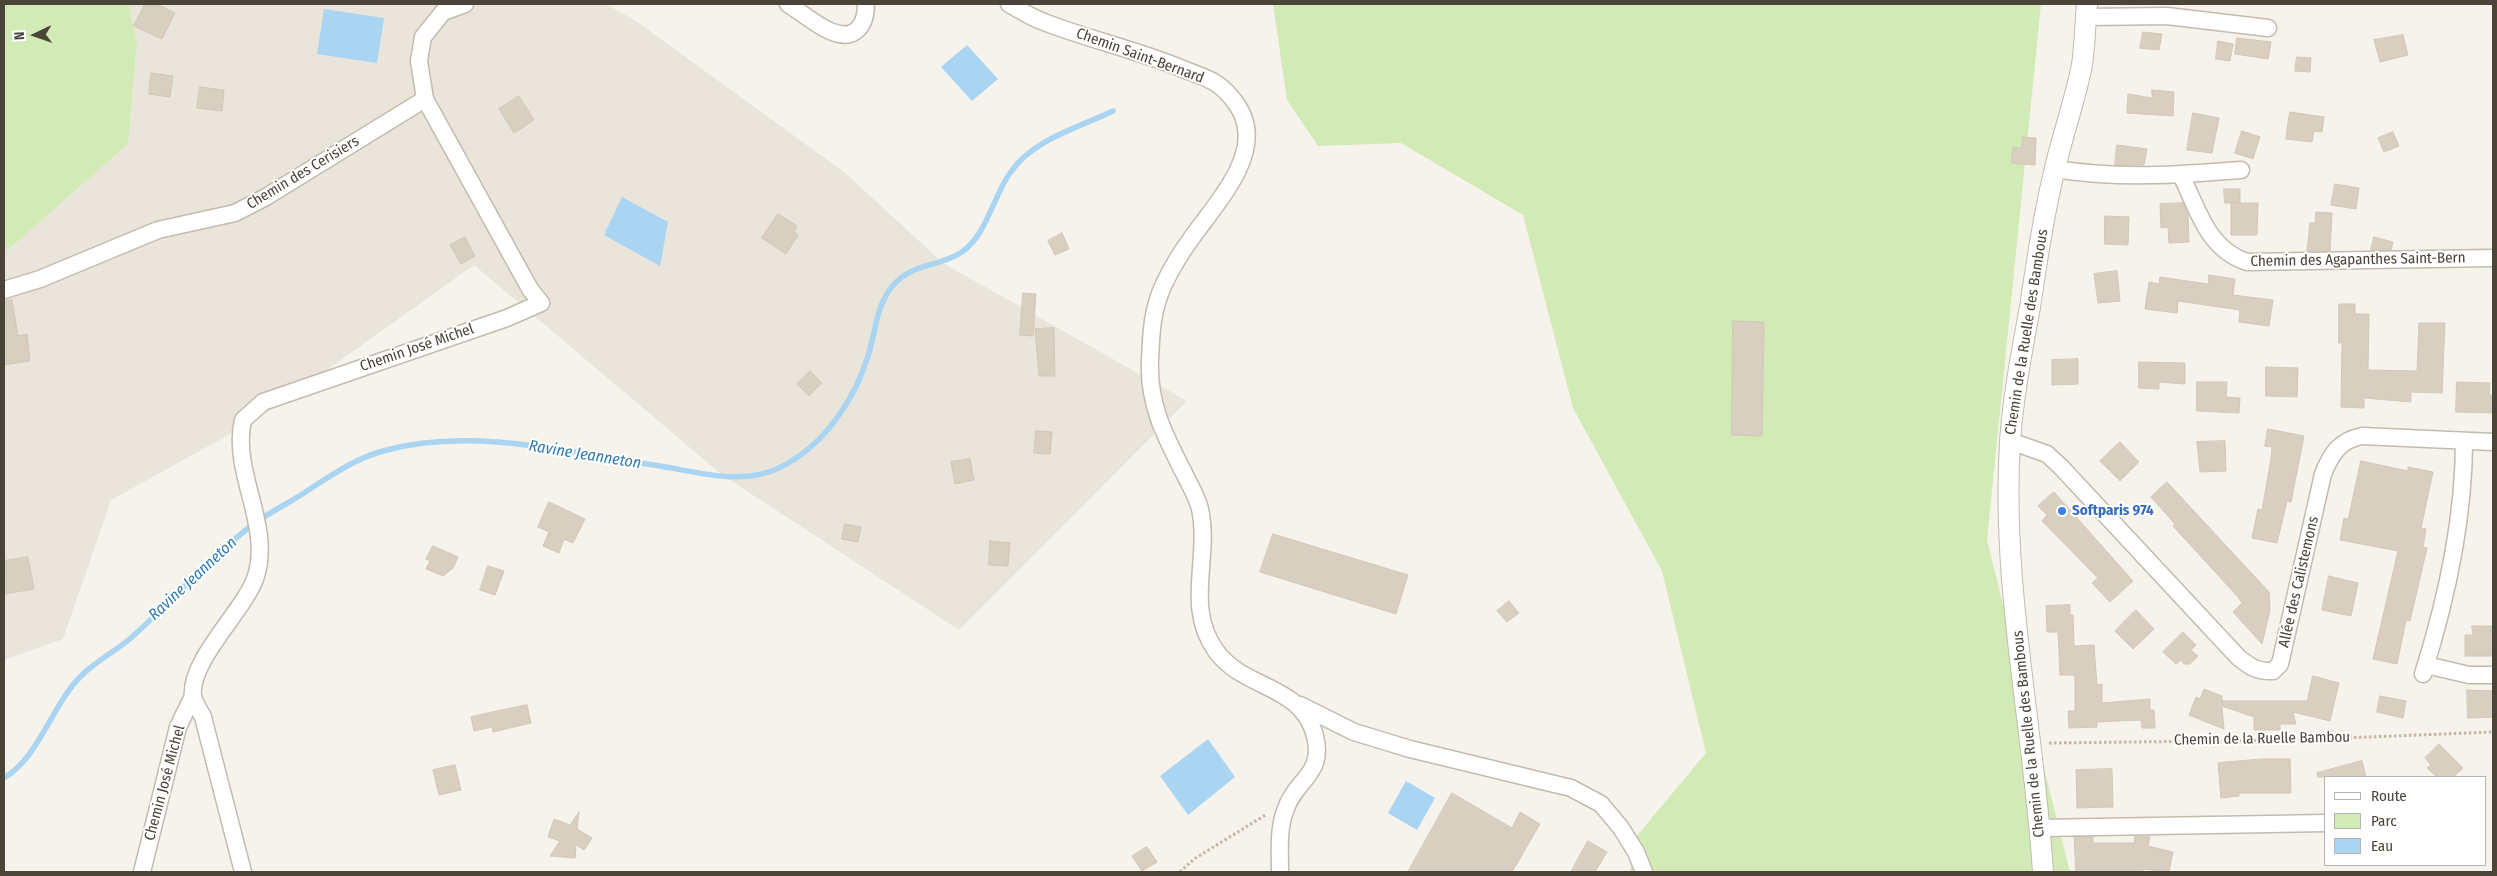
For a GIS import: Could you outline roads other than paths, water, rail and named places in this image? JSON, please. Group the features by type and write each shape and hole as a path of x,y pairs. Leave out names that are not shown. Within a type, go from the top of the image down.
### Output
{"street":[{"name":"Chemin José Michel","path":"142,872 178,727 194,696 197,675 255,579 260,557 258,532 240,448 243,420 263,402 507,318 541,303 530,289 425,99 419,62 423,36 443,12 465,4"},
{"path":"788,4 827,30 841,35 853,34 862,25 866,14 866,4"},
{"name":"Chemin Saint-Bernard","path":"1009,4 1042,22 1157,58 1216,83 1237,104 1244,118 1247,135 1244,156 1231,184 1191,237 1162,287 1153,315 1150,372 1155,412 1163,433 1195,494 1201,514 1203,531 1198,589 1203,625 1218,654 1235,669 1354,732 1400,746 1571,788 1601,804 1636,852 1644,872"},
{"path":"2086,10 2167,16 2268,28"},
{"name":"Chemin de la Ruelle des Bambous","path":"2043,872 2010,547 2010,441 2016,390 2054,169 2082,65 2086,10"},
{"name":"Chemin des Cerisiers","path":"4,290 40,279 158,230 236,213 266,197 425,99"},
{"path":"2054,169 2091,175 2142,177 2241,170"},
{"name":"Chemin des Agapanthes Saint-Bern","path":"2181,175 2210,238 2226,252 2246,262 2493,258"},
{"name":"Allée des Calistemons","path":"2010,441 2047,454 2062,467 2238,657 2260,672 2273,671 2280,664 2323,474 2336,448 2351,438 2362,436 2493,442"},
{"path":"2464,441 2464,481 2458,530 2437,630 2424,670 2469,675 2493,675"},
{"name":"Chemin José Michel","path":"194,696 203,717 242,872"},
{"path":"1280,872 1282,824 1290,798 1314,770 1318,757 1316,739 1311,723 1300,705"},
{"path":"2040,828 2324,823"}],"water":[{"path":"324,9 384,18 377,63 317,54"},
{"path":"967,45 998,79 972,101 941,67"},
{"path":"622,197 668,222 660,266 604,235"},
{"path":"1208,739 1235,777 1188,815 1160,776"},
{"path":"1406,781 1435,798 1417,830 1388,813"}],"waterway":[{"name":"Ravine Jeanneton","path":"4,778 27,757 61,701 81,676 132,637 217,555 254,524 334,473 362,458 383,451 417,444 451,441 486,441 556,449 705,474 735,477 765,473 795,459 824,434 846,404 863,371 884,299 896,282 914,270 962,252 971,244 984,225 1010,173 1031,151 1057,136 1113,111"}],"place":[{"name":"Softparis 974","path":"2062,511"}]}
